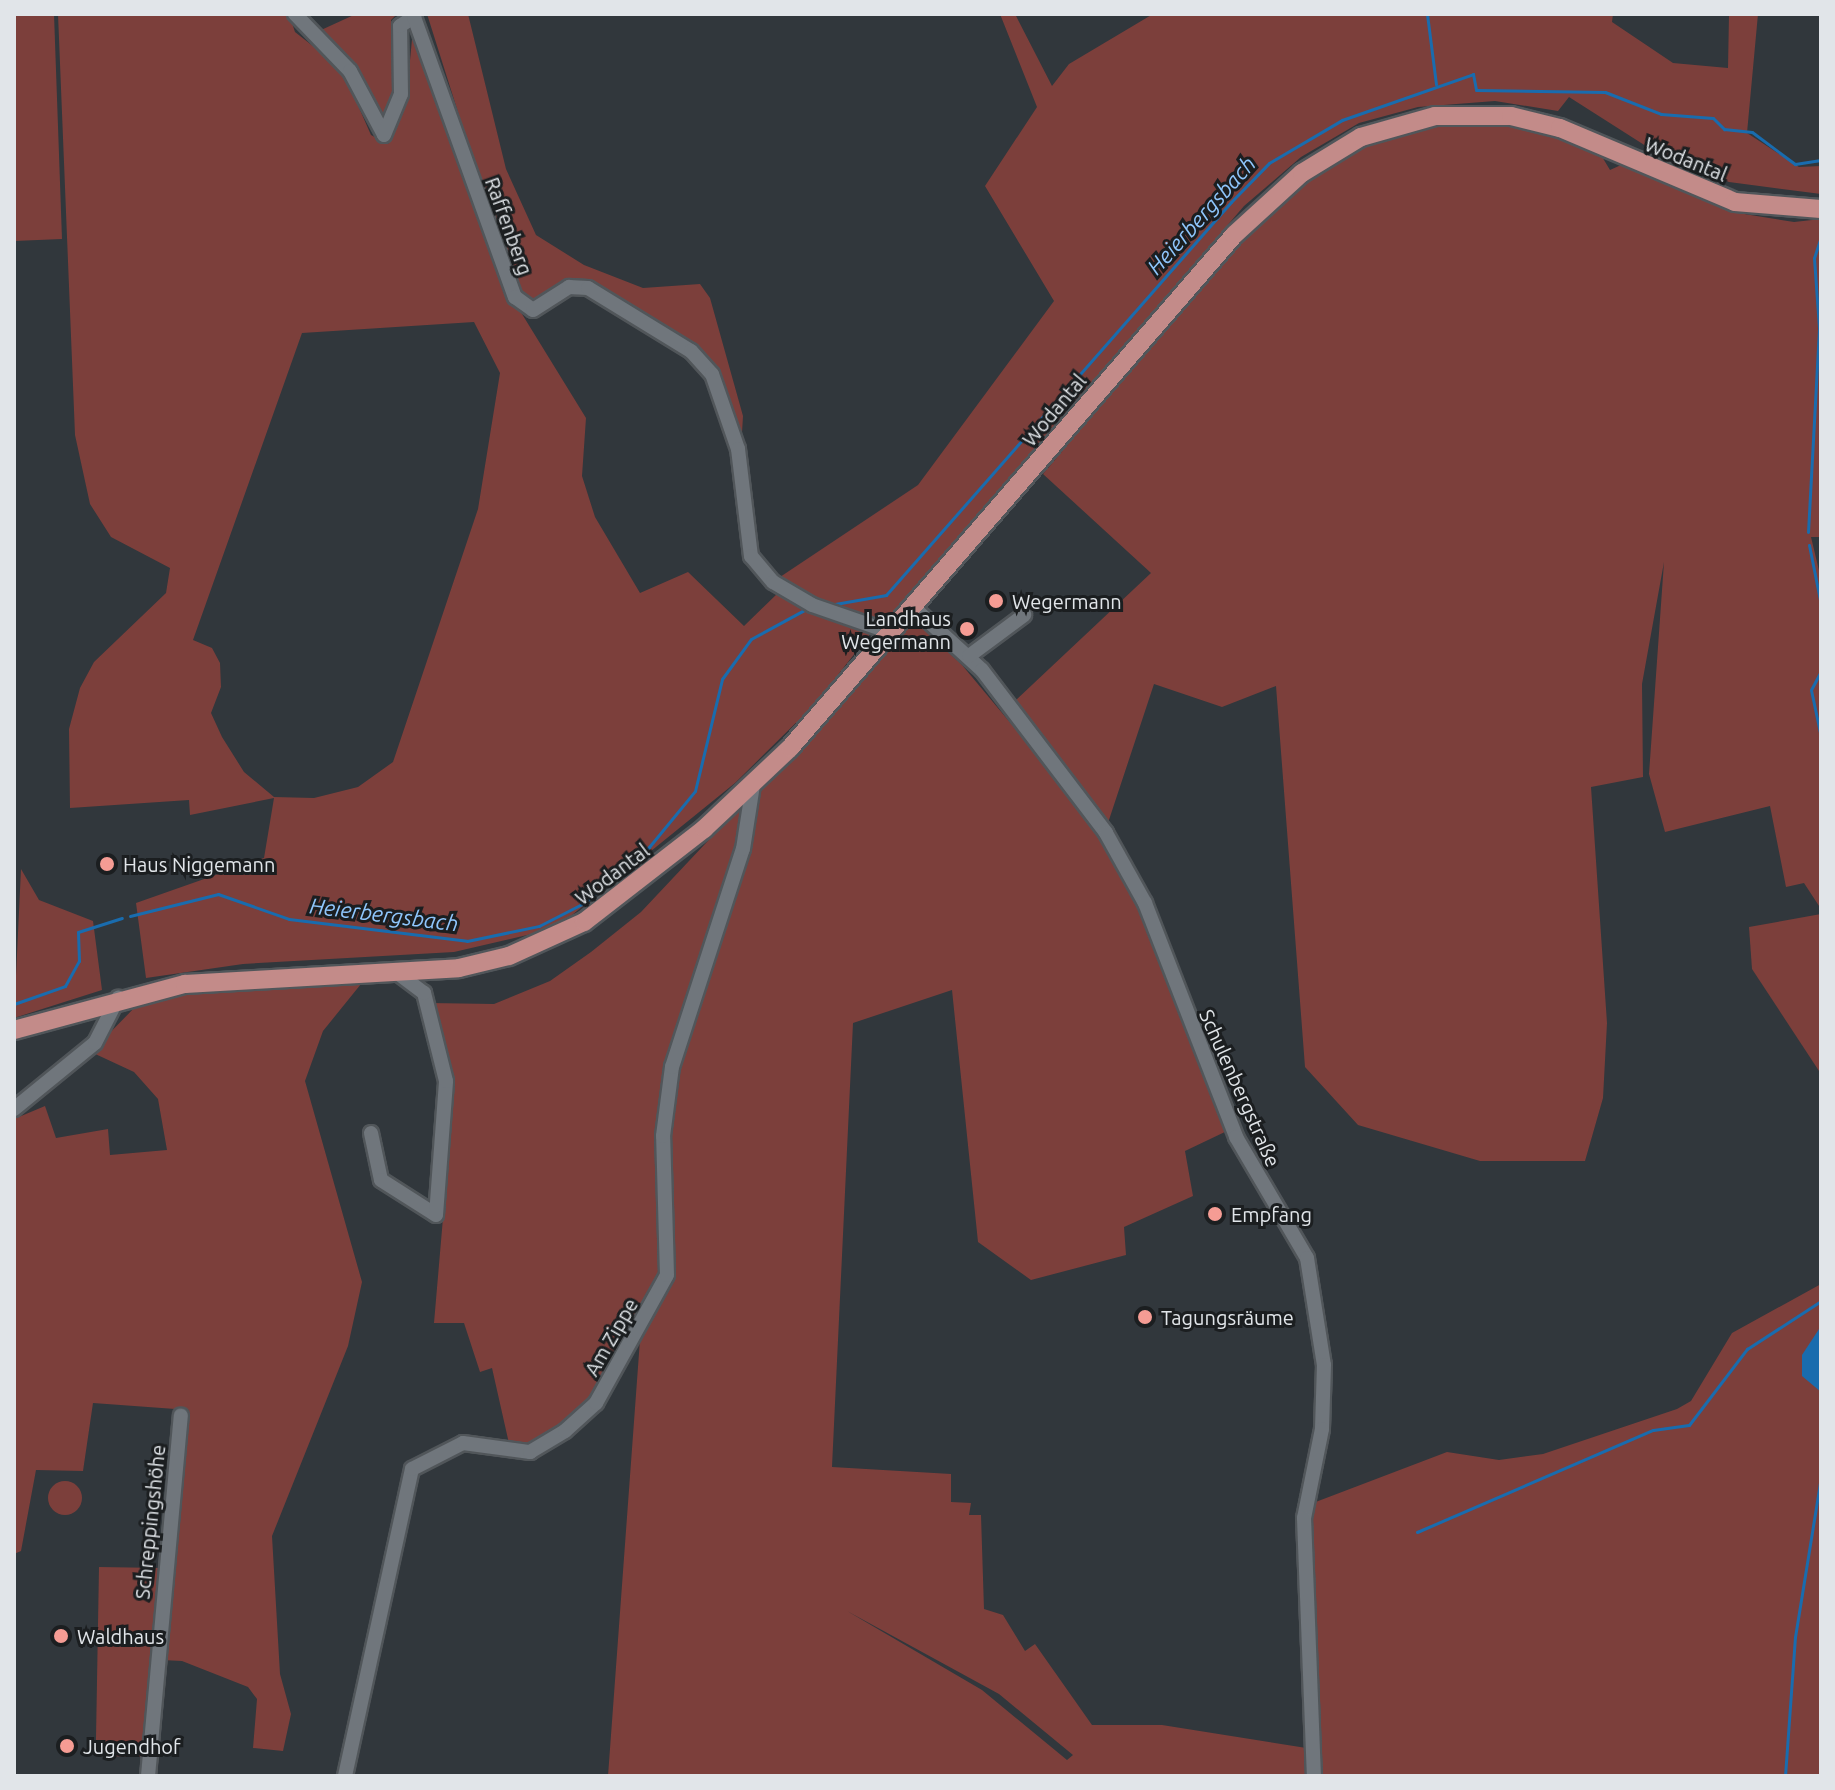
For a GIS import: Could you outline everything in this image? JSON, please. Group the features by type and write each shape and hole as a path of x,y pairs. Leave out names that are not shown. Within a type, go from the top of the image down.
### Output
{"main road":[{"name":"Wodantal","path":"14,1030 118,997 243,979 400,975 509,956 584,922 753,785 893,633 1234,235 1302,173 1361,137 1435,116 1511,116 1560,128 1715,196 1771,208 1821,209"}],"street":[{"name":"Raffenberg","path":"295,14 350,71 384,135 401,94 400,26 414,17 515,297 533,310 569,287 588,288 691,351 712,374 738,449 751,556 773,582 812,605 893,633"},
{"name":"Schulenbergstraße","path":"914,608 969,656 1078,793 1131,875 1236,1137 1313,1276 1324,1365 1322,1429 1304,1518 1314,1776"},
{"path":"969,656 1024,615"},
{"name":"Am Zippe","path":"345,1776 412,1469 463,1443 530,1452 565,1431 596,1403 667,1275 663,1136 672,1067 743,849 753,785"},
{"path":"371,1133 381,1180 436,1215 446,1081 424,993 400,975"},
{"path":"14,1109 95,1043 118,997"},
{"name":"Schreppingshöhe","path":"148,1776 181,1416"}],"shaded area":[{"path":"14,14 54,14 62,239 14,241"},
{"path":"58,14 289,14 295,32 342,69 371,135 388,144 406,102 413,29 478,188 496,212 506,288 586,418 582,476 595,517 640,593 688,572 744,626 779,592 874,629 815,704 735,783 572,915 540,932 454,952 243,964 146,978 136,903 264,858 274,798 190,815 189,800 70,808 69,729 80,688 94,662 166,593 170,568 111,537 90,504 75,435","holes":["474,322 500,373 478,509 393,762 358,787 314,798 274,797 244,772 222,737 211,713 221,687 220,663 212,648 193,640 302,333"]},
{"path":"356,14 397,14 391,20 399,51 393,97 382,119 345,66 308,36"},
{"path":"427,14 468,14 506,169 536,235 584,265 643,288 700,284 710,298 743,416 741,450 714,372 580,281 525,307 509,286 499,210 481,185"},
{"path":"1000,14 1015,14 1052,86 1069,64 1153,14 1613,14 1612,22 1673,63 1728,68 1729,14 1758,14 1747,133 1799,167 1821,166 1821,194 1729,182 1649,148 1569,97 1558,111 1495,101 1418,107 1359,123 1301,157 1244,206 895,613 886,622 862,617 810,600 777,579 918,485 1054,301 985,186 1037,107"},
{"path":"1435,124 1534,124 1598,150 1610,170 1621,165 1732,212 1794,222 1821,219 1821,537 1811,537 1821,579 1821,909 1804,883 1786,887 1770,806 1665,832 1649,774 1664,562 1642,684 1643,777 1591,787 1607,1023 1603,1098 1585,1161 1480,1161 1358,1125 1305,1067 1276,686 1222,707 1154,684 1106,829 1016,700 1151,573 1043,474 1224,259 1295,188 1366,143"},
{"path":"915,621 962,665 1105,836 1128,877 1229,1130 1185,1151 1193,1196 1124,1227 1126,1255 1031,1280 978,1242 952,990 853,1023 832,1467 951,1474 951,1502 971,1503 969,1515 981,1515 984,1609 1003,1615 1025,1651 1035,1644 1092,1725 1162,1725 1319,1750 1307,1542 1313,1503 1447,1452 1499,1460 1543,1454 1677,1409 1691,1401 1732,1333 1821,1284 1821,1776 608,1776 641,1326 594,1402 525,1450 510,1448 492,1368 480,1372 464,1323 434,1323 452,1113 429,1003 494,1004 550,981 641,912","holes":["847,1611 999,1694 1073,1755 1067,1760 982,1690"]},
{"path":"21,869 39,900 93,921 102,990 14,1018"},
{"path":"1821,914 1821,1074 1752,969 1749,927"},
{"path":"361,984 323,1031 305,1081 362,1282 348,1346 272,1536 280,1674 291,1714 283,1751 253,1748 257,1699 248,1687 182,1661 162,1660 189,1410 93,1403 83,1471 36,1470 21,1551 14,1554 14,1119 45,1106 56,1138 108,1129 110,1155 167,1150 158,1099 134,1072 91,1052 141,1001 215,988"},
{"path":"65,1481 77,1486 82,1498 77,1510 65,1515 53,1510 48,1498 53,1486"},
{"path":"99,1567 162,1568 159,1757 96,1756"}],"water":[{"path":"1821,1326 1821,1392 1802,1376 1802,1355"}],"waterway":[{"path":"1427,14 1436,84"},
{"name":"Heierbergsbach","path":"835,604 886,595 1231,202 1269,163 1342,120 1473,74 1476,90 1605,92 1661,114 1713,118 1724,129 1752,132 1795,164 1821,160"},
{"path":"1808,532 1819,328 1814,258 1821,236"},
{"path":"1809,545 1821,605"},
{"name":"Heierbergsbach","path":"130,916 218,894 289,919 467,941 539,926 584,903 649,847 695,791 722,679 751,639 806,609"},
{"path":"1821,671 1811,690 1821,737"},
{"name":"Heierbergsbach","path":"14,1004 65,986 79,961 78,932 122,918"},
{"path":"1417,1532 1653,1430 1689,1425 1747,1349 1821,1301"},
{"path":"1785,1776 1795,1637 1821,1476"}],"place":[{"name":"Wegermann","path":"996,601"},
{"name":"Landhaus Wegermann","path":"967,629"},
{"name":"Haus Niggemann","path":"107,864"},
{"name":"Empfang","path":"1215,1214"},
{"name":"Tagungsräume","path":"1145,1317"},
{"name":"Waldhaus","path":"61,1636"},
{"name":"Jugendhof","path":"67,1746"}]}
